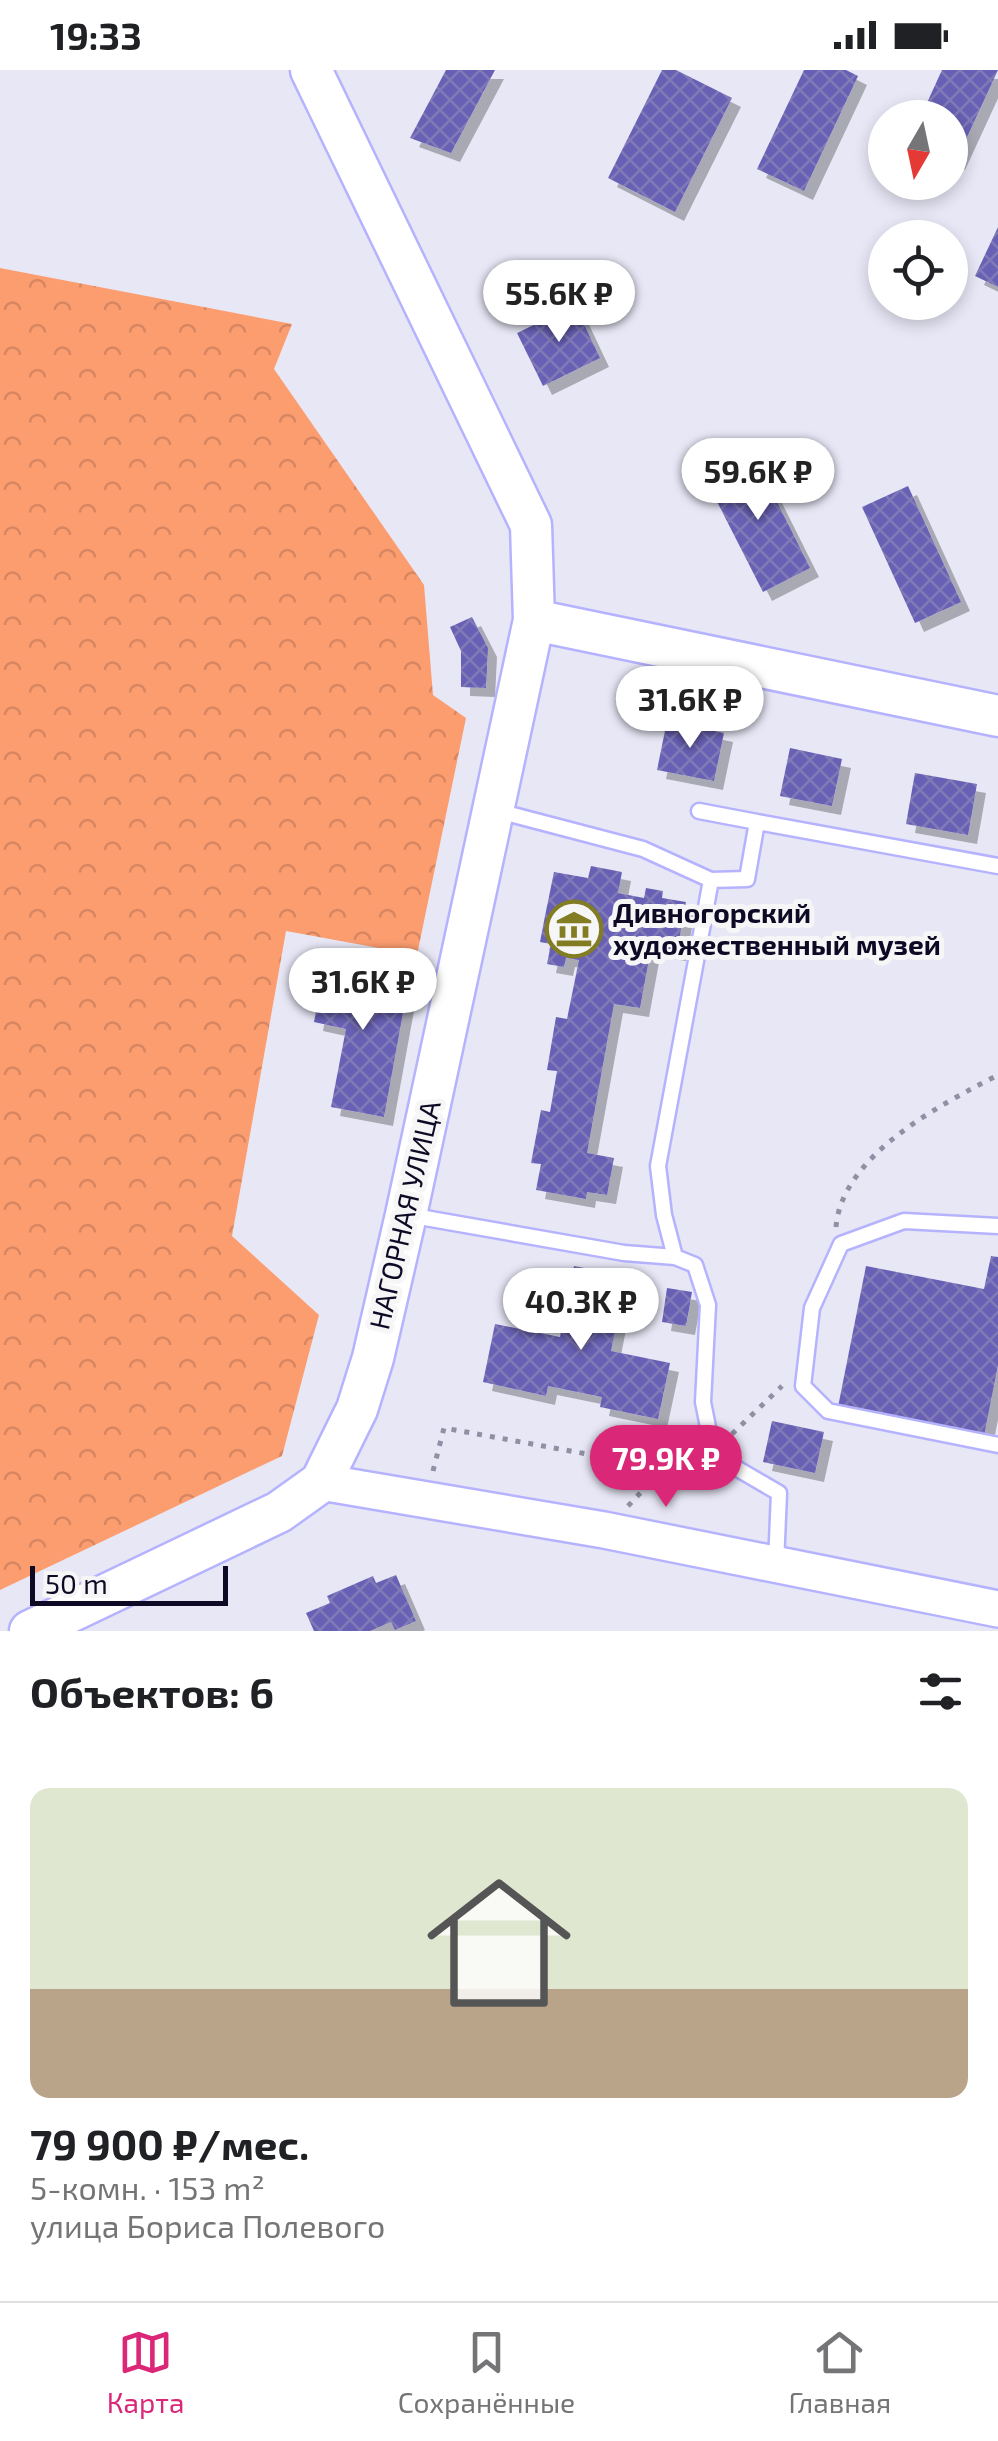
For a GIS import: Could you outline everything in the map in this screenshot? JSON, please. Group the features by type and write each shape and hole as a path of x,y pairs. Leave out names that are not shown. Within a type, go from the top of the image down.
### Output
{"main road":[{"name":"НАГОРНАЯ УЛИЦА","path":"30,1631 280,1512 320,1482 358,1409 406,1215 534,620 532,525 311,70"},
{"path":"534,620 998,716"}],"street":[{"path":"320,1482 604,1530 998,1609"}],"lane":[{"path":"492,809 642,849 711,880 747,878 757,822"},
{"path":"698,810 998,866"},
{"path":"675,1257 664,1215 658,1166 711,880"},
{"path":"406,1215 624,1253 675,1257 695,1265 708,1305 704,1402 709,1432 731,1465 779,1493 776,1565"},
{"path":"998,1226 904,1220 840,1244 812,1308 803,1386 828,1412 998,1445"}],"path":[{"path":"834,1258 836,1220 847,1186 886,1145 944,1103 998,1075"},
{"path":"604,1530 664,1468 718,1448 806,1363"},
{"path":"425,1499 444,1428 664,1468"}],"green space":[{"path":"0,268 292,324 274,369 424,585 433,695 466,718 417,955 286,931 232,1236 319,1315 282,1456 0,1590"}],"building":[{"path":"446,70 495,70 451,153 410,138"},
{"path":"662,70 676,70 732,98 675,212 608,178"},
{"path":"804,70 846,70 858,76 804,191 757,169"},
{"path":"942,70 998,70 968,135 968,100 928,100"},
{"path":"998,227 998,287 975,276"},
{"path":"575,305 600,358 543,386 517,333"},
{"path":"753,454 810,568 763,592 705,478"},
{"path":"908,486 961,602 915,623 862,507"},
{"path":"472,617 488,648 486,688 461,687 461,651 450,627"},
{"path":"667,721 724,733 714,781 657,770"},
{"path":"790,748 842,759 832,806 780,796"},
{"path":"915,773 977,784 968,835 906,824"},
{"path":"591,866 622,872 618,893 644,898 646,888 663,891 662,898 686,902 677,952 651,948 640,1008 614,1004 587,1153 614,1158 607,1195 587,1192 586,1199 536,1190 541,1164 531,1163 541,1110 550,1112 557,1071 547,1070 556,1017 567,1019 579,960 566,958 564,967 547,964 551,944 540,942 545,916 554,872 588,878"},
{"path":"325,962 409,980 384,1117 331,1107 346,1029 314,1022"},
{"path":"991,1256 998,1257 998,1365 984,1436 838,1407 866,1266 984,1289"},
{"path":"574,1266 626,1276 611,1351 670,1363 658,1419 600,1407 602,1397 548,1386 546,1396 483,1382 495,1324 560,1337"},
{"path":"667,1288 692,1292 686,1326 662,1322"},
{"path":"772,1421 824,1432 815,1473 763,1462"},
{"path":"396,1575 416,1621 395,1630 391,1622 370,1631 314,1631 306,1613 330,1603 327,1596 373,1576 376,1583"}],"place":[{"name":"Дивногорский художественный музей","path":"574,929"}]}
